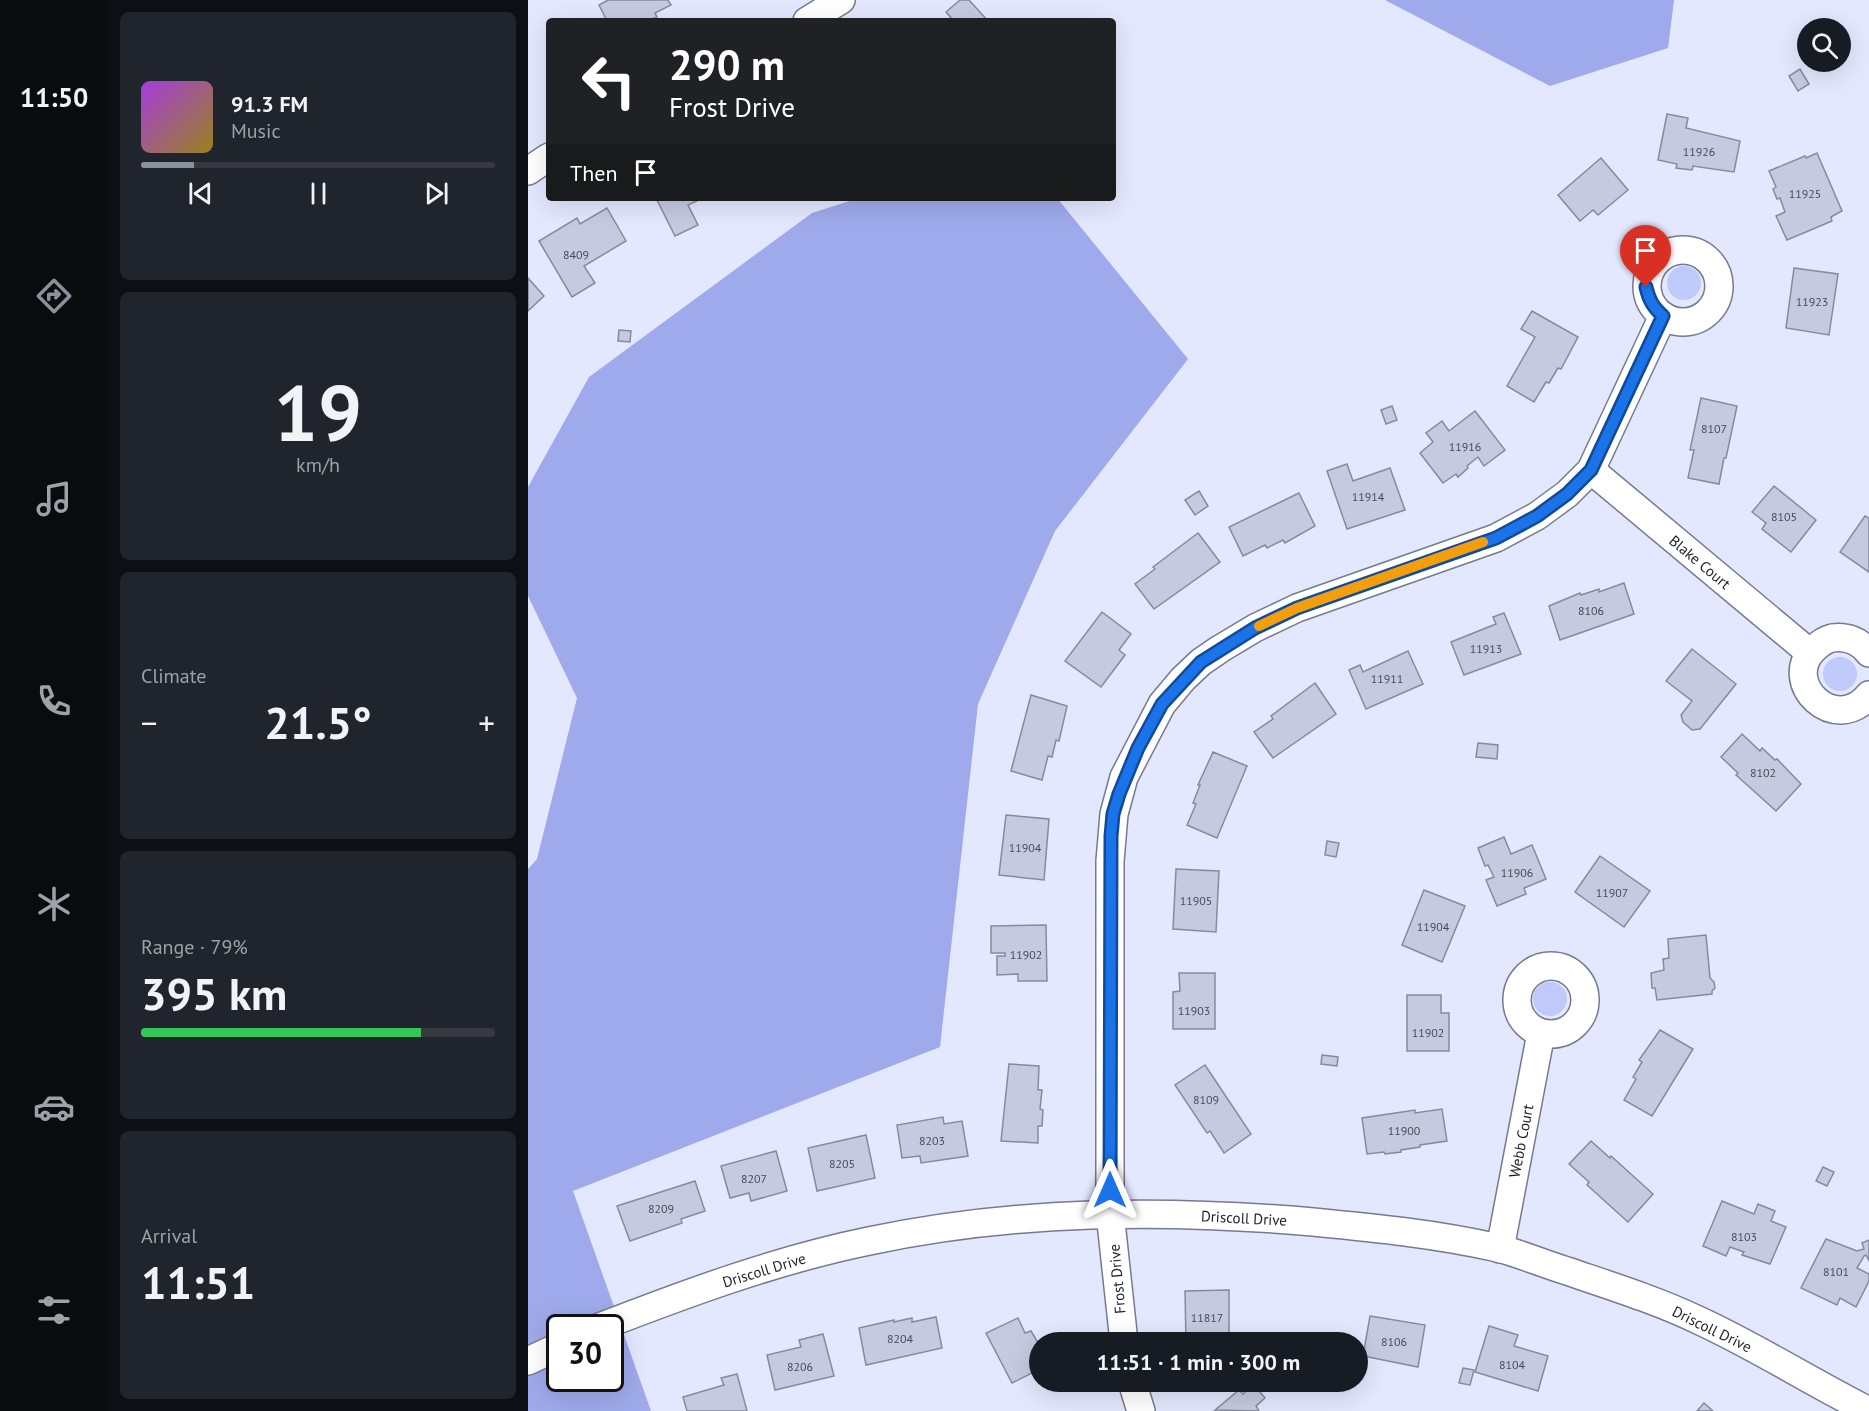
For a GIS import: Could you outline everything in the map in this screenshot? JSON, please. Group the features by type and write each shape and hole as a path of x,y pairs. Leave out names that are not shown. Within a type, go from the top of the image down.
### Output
{"street":[{"path":"812,18 841,0"},
{"path":"528,171 546,160"},
{"name":"Frost Drive","path":"1123,1332 1110,1213 1111,836 1113,814 1124,777 1162,704 1201,662 1255,628 1297,608 1496,538 1537,516 1567,494 1591,470 1663,316"},
{"name":"Blake Court","path":"1591,470 1810,653"},
{"path":"1869,653 1854,640 1842,637 1829,639 1818,644 1810,653 1805,664 1804,675 1806,687 1812,697 1831,709 1854,708 1864,702 1869,695"},
{"name":"Webb Court","path":"1500,1249 1541,1033"},
{"name":"Driscoll Drive","path":"624,1317 665,1301 774,1266 867,1241 983,1222 1110,1213 1264,1218 1364,1227 1500,1249 1619,1289 1697,1319 1838,1404 1869,1411"},
{"path":"528,1361 546,1353"},
{"path":"1135,1392 1141,1411"}],"shaded area":[{"path":"1385,0 1674,0 1668,48 1550,86"},
{"path":"850,201 1059,201 1188,359 1055,531 978,704 940,1047 573,1191 617,1314 546,1314 546,1392 624,1392 624,1335 651,1411 528,1411 528,869 537,859 577,698 528,596 528,487 589,377 812,213"},
{"path":"1684,266 1696,271 1701,283 1696,295 1684,300 1672,295 1667,283 1672,271"},
{"path":"1840,657 1852,662 1857,674 1852,686 1840,691 1828,686 1823,674 1828,662"},
{"path":"1550,982 1562,987 1567,999 1562,1011 1550,1016 1538,1011 1533,999 1538,987"}],"building":[{"path":"608,0 668,0 671,5 655,13 657,17 655,18 606,18 599,5"},
{"path":"960,0 969,0 985,18 951,18 946,12"},
{"path":"1797,71 1802,72 1809,84 1798,91 1789,76"},
{"path":"1667,114 1688,118 1686,128 1740,141 1734,172 1693,166 1692,170 1676,168 1677,164 1658,160"},
{"path":"1817,153 1842,211 1831,217 1832,221 1787,240 1776,216 1785,212 1780,198 1777,199 1773,189 1776,187 1769,171"},
{"path":"1601,158 1628,190 1598,215 1593,210 1580,221 1558,195"},
{"path":"658,201 697,201 688,205 698,225 675,236"},
{"path":"607,208 626,241 584,266 595,283 572,297 539,241 577,218 580,224"},
{"path":"1794,268 1838,274 1829,335 1786,328"},
{"path":"528,278 544,296 528,311"},
{"path":"1532,311 1578,337 1561,369 1558,368 1549,383 1546,382 1534,402 1507,386 1535,337 1521,329"},
{"path":"619,330 631,331 630,342 618,341"},
{"path":"1701,398 1737,406 1719,484 1688,478 1694,450 1690,450"},
{"path":"1392,406 1397,420 1386,424 1381,410"},
{"path":"1475,411 1505,450 1484,466 1478,457 1458,477 1456,474 1443,483 1420,453 1433,442 1426,433 1442,421 1449,431"},
{"path":"1347,464 1353,481 1390,468 1405,510 1347,529 1327,471"},
{"path":"1774,486 1816,520 1791,552 1762,529 1766,523 1752,512"},
{"path":"1199,491 1208,506 1195,515 1185,500"},
{"path":"1299,493 1315,526 1285,543 1283,540 1267,548 1265,545 1243,556 1229,527"},
{"path":"1865,516 1869,518 1869,572 1840,552"},
{"path":"1198,533 1220,562 1154,609 1135,584 1155,569 1153,567"},
{"path":"1624,583 1634,614 1560,640 1549,606 1580,593 1581,595 1599,589 1599,592"},
{"path":"1102,612 1131,634 1119,650 1125,655 1101,687 1065,661"},
{"path":"1504,613 1521,654 1464,675 1451,642 1496,624 1493,617"},
{"path":"1692,649 1736,684 1700,729 1692,730 1683,722 1681,715 1692,701 1666,681"},
{"path":"1408,651 1423,684 1366,709 1349,670 1360,665 1363,672"},
{"path":"1315,683 1336,714 1273,758 1254,732 1273,719 1271,716"},
{"path":"1031,695 1067,706 1059,741 1056,740 1052,757 1048,756 1042,780 1011,771"},
{"path":"1742,734 1760,751 1762,748 1775,760 1777,759 1801,784 1776,811 1736,775 1738,773 1721,757"},
{"path":"1478,743 1498,745 1497,759 1476,757"},
{"path":"1213,752 1247,766 1217,838 1187,825 1196,804 1193,803 1200,785 1198,785"},
{"path":"1006,815 1049,819 1044,880 999,875"},
{"path":"1504,837 1511,854 1532,845 1546,879 1524,888 1526,894 1497,906 1486,880 1494,877 1488,865 1485,866 1478,848"},
{"path":"1327,841 1339,843 1336,857 1325,855"},
{"path":"1600,856 1650,891 1624,927 1575,892"},
{"path":"1176,869 1219,871 1216,932 1173,929"},
{"path":"1424,890 1465,906 1442,962 1402,945"},
{"path":"1046,925 1047,981 1018,981 1018,974 997,975 997,956 1005,956 1005,953 991,953 991,926"},
{"path":"1706,935 1710,978 1715,988 1712,994 1657,1000 1655,988 1652,988 1651,973 1664,970 1663,959 1669,958 1668,939"},
{"path":"1179,973 1215,973 1215,1029 1173,1029 1173,992 1180,991"},
{"path":"1407,995 1441,995 1441,1013 1449,1013 1449,1051 1407,1051"},
{"path":"1660,1030 1693,1049 1652,1116 1624,1100 1636,1079 1633,1077 1642,1062 1639,1060"},
{"path":"1322,1055 1338,1057 1337,1066 1321,1064"},
{"path":"1009,1064 1039,1066 1038,1090 1042,1090 1040,1109 1043,1110 1042,1126 1038,1126 1038,1143 1001,1141"},
{"path":"1205,1065 1251,1134 1224,1153 1210,1131 1207,1133 1175,1085"},
{"path":"1442,1109 1447,1141 1420,1145 1420,1147 1401,1150 1401,1152 1367,1154 1362,1118 1415,1110 1415,1113"},
{"path":"943,1117 944,1124 962,1121 968,1156 921,1163 920,1156 902,1158 897,1125"},
{"path":"866,1135 875,1178 817,1191 808,1148"},
{"path":"1591,1141 1653,1194 1628,1222 1587,1185 1589,1182 1569,1164"},
{"path":"776,1151 787,1191 751,1201 749,1193 730,1198 721,1166"},
{"path":"1823,1167 1834,1172 1827,1186 1816,1181"},
{"path":"695,1181 705,1211 681,1219 682,1223 630,1241 617,1206"},
{"path":"1722,1201 1754,1214 1758,1204 1775,1211 1771,1221 1786,1227 1770,1264 1742,1255 1744,1252 1730,1247 1726,1256 1703,1246"},
{"path":"1826,1239 1857,1251 1864,1249 1862,1243 1869,1240 1869,1261 1866,1255 1864,1256 1857,1268 1869,1274 1869,1281 1856,1307 1840,1298 1837,1305 1801,1288"},
{"path":"1229,1290 1229,1332 1186,1332 1185,1291"},
{"path":"1370,1316 1425,1325 1418,1367 1368,1357 1367,1332"},
{"path":"936,1317 942,1348 866,1365 859,1328 894,1320 894,1322 912,1318 912,1322"},
{"path":"1018,1318 1025,1333 1031,1331 1032,1332 1029,1332 1029,1374 1012,1383 986,1333"},
{"path":"1489,1326 1518,1335 1514,1346 1548,1356 1538,1391 1475,1372"},
{"path":"823,1334 834,1376 775,1390 767,1355 801,1347 799,1340"},
{"path":"1463,1368 1474,1370 1470,1385 1459,1383"},
{"path":"737,1374 747,1411 687,1411 683,1397 724,1385 721,1378"},
{"path":"1237,1392 1243,1394 1260,1392 1265,1398 1256,1406 1259,1411 1215,1410"},
{"path":"1704,1403 1713,1411 1697,1411"}],"slow traffic":[{"path":"1259,626 1297,608 1483,542"}],"route":[{"path":"1110,1190 1110,861 1113,814 1124,777 1162,704 1201,662 1255,628 1297,608 1496,538 1537,516 1567,494 1591,470 1663,316 1654,308 1646,287"}]}
